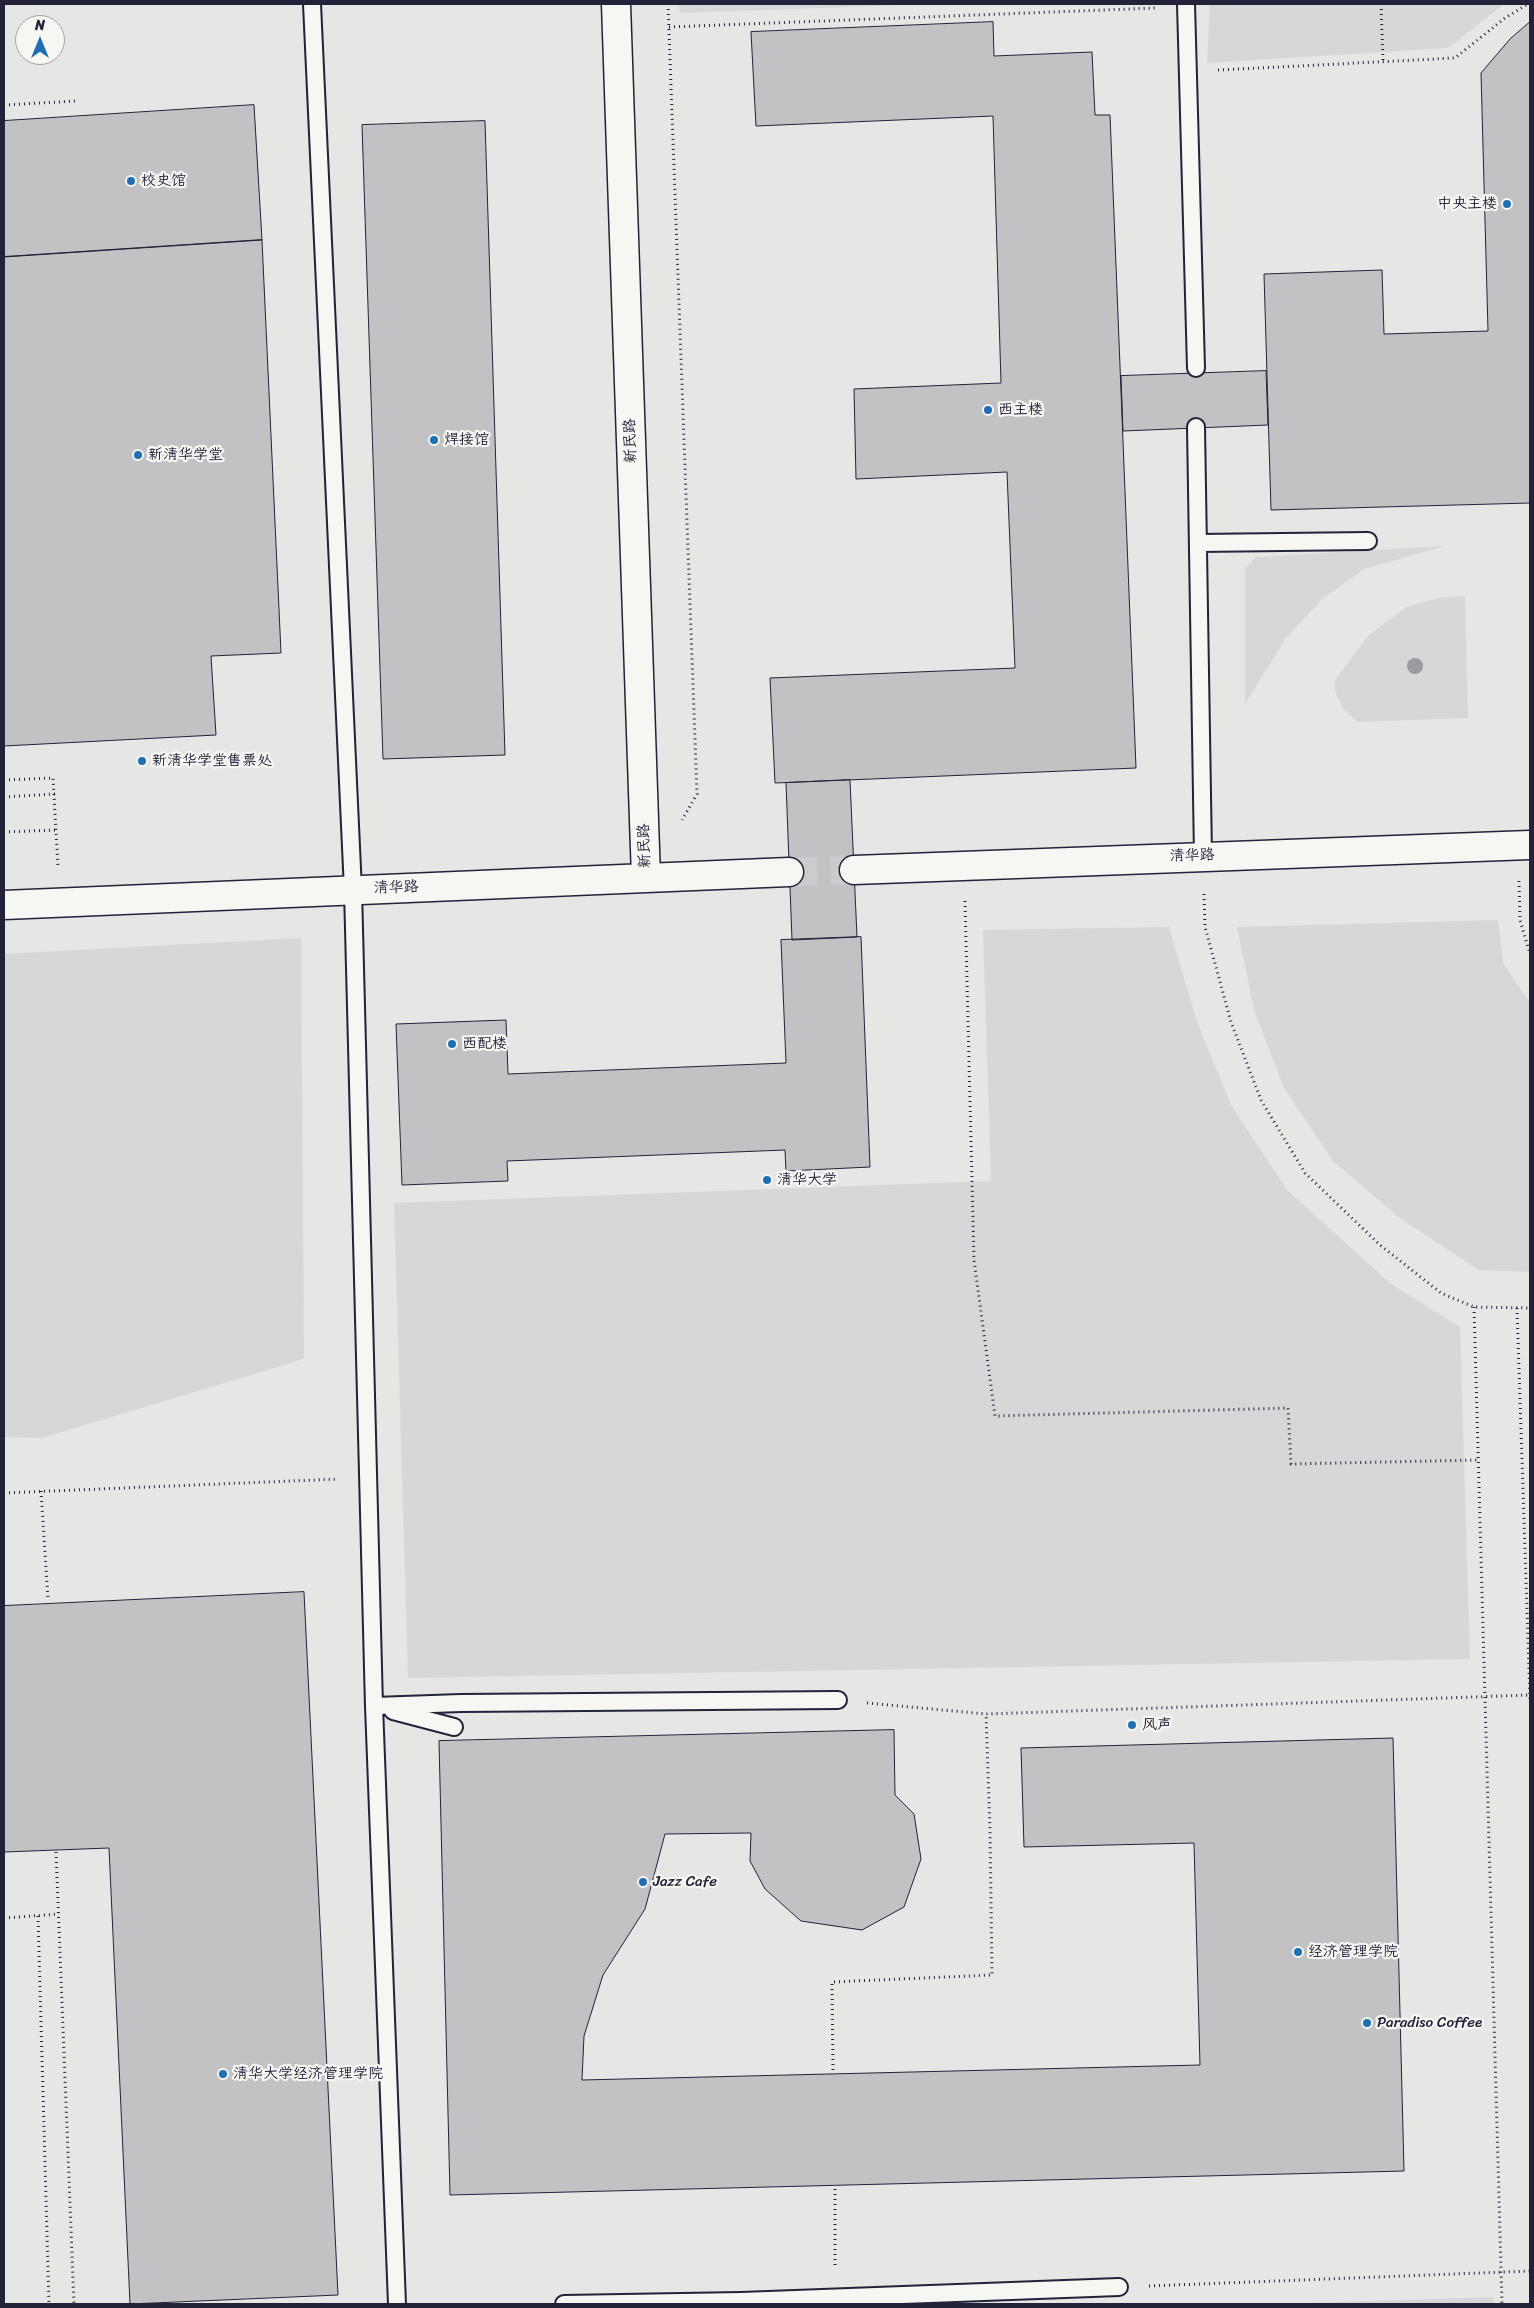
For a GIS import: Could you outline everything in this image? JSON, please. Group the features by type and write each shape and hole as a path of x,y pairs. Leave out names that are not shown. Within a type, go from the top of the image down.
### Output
{"street":[{"name":"新民路","path":"616,4 646,878"},
{"name":"清华路","path":"854,870 1524,845"},
{"name":"清华路","path":"4,905 789,872"}],"lane":[{"path":"312,4 353,890 374,1706 397,2304"},
{"path":"1186,5 1196,368"},
{"path":"1196,427 1204,856"},
{"path":"1198,544 1368,541"},
{"path":"374,1706 471,1703 838,1700"},
{"path":"374,1706 454,1727"},
{"path":"564,2304 835,2298 1119,2287"}],"path":[{"path":"668,4 697,794 677,828"},
{"path":"1381,4 1383,61"},
{"path":"1188,71 1456,58 1505,18 1528,4"},
{"path":"669,28 1186,5"},
{"path":"4,105 76,101"},
{"path":"4,780 54,778 58,870"},
{"path":"4,797 55,794"},
{"path":"4,832 56,830"},
{"path":"1524,845 1520,920 1530,954"},
{"path":"1204,856 1205,927 1231,1022 1261,1100 1305,1173 1380,1245 1441,1293 1474,1307 1530,1308"},
{"path":"965,900 974,1260 995,1416 1288,1408 1291,1464 1478,1460"},
{"path":"1474,1307 1502,2304"},
{"path":"1517,1308 1530,1701"},
{"path":"4,1493 367,1478"},
{"path":"41,1491 48,1599"},
{"path":"838,1700 986,1714 1530,1695"},
{"path":"833,2070 832,1982 992,1975 986,1714"},
{"path":"56,1852 74,2304"},
{"path":"4,1918 59,1914"},
{"path":"38,1916 49,2304"},
{"path":"835,2188 835,2298"},
{"path":"1119,2287 1530,2271"}],"shaded area":[{"name":"清华大学","path":"4,4 1530,4 1530,2304 4,2304"},
{"path":"679,4 931,4 680,13"},
{"path":"1210,4 1504,4 1448,48 1207,63"},
{"path":"1445,546 1364,569 1321,600 1286,638 1245,704 1245,569 1256,557"},
{"path":"1465,596 1468,718 1358,722 1344,710 1335,692 1335,680 1368,636 1406,607 1439,598"},
{"path":"1498,920 1503,963 1530,1003 1530,1272 1479,1270 1401,1219 1333,1161 1284,1088 1254,1010 1237,927"},
{"path":"1169,927 1197,1022 1231,1105 1287,1190 1391,1284 1460,1327 1470,1659 408,1678 394,1203 991,1181 983,930"},
{"path":"301,938 304,1359 42,1438 4,1437 4,954"},
{"path":"1493,2297 1494,2304 1279,2304"}],"building":[{"name":"西主楼","path":"993,22 994,56 1092,52 1095,115 1110,115 1136,768 775,783 770,678 1015,668 1007,472 856,479 854,389 1001,383 993,116 756,126 751,32"},
{"name":"中央主楼","path":"1530,22 1530,503 1271,510 1264,274 1382,270 1384,334 1488,331 1481,73 1510,39"},
{"name":"校史馆","path":"254,105 262,240 4,257 4,121"},
{"name":"焊接馆","path":"485,121 505,755 383,759 362,125"},
{"name":"新清华学堂","path":"262,240 281,653 211,656 216,735 4,746 4,257"},
{"path":"1266,371 1268,425 1123,431 1121,376"},
{"path":"850,780 857,937 792,940 786,783"},
{"name":"西配楼","path":"861,937 870,1167 786,1171 785,1150 507,1161 508,1181 402,1185 396,1024 506,1020 508,1074 786,1063 781,940"},
{"name":"清华大学经济管理学院","path":"304,1592 338,2295 130,2304 109,1848 4,1852 4,1606"},
{"name":"经济管理学院","path":"894,1730 895,1795 914,1814 921,1859 904,1907 862,1930 801,1921 765,1889 750,1861 751,1833 665,1834 645,1909 603,1975 584,2036 582,2080 1200,2065 1194,1843 1024,1847 1021,1748 1393,1738 1404,2171 450,2195 439,1741"}],"tunnel":[{"path":"789,872 854,870"}],"place":[{"name":"校史馆","path":"131,181"},
{"name":"中央主楼","path":"1507,204"},
{"name":"西主楼","path":"988,410"},
{"name":"焊接馆","path":"434,440"},
{"name":"新清华学堂","path":"138,455"},
{"name":"新清华学堂售票处","path":"142,761"},
{"name":"西配楼","path":"452,1044"},
{"name":"清华大学","path":"767,1180"},
{"name":"风声","path":"1132,1725"},
{"name":"Jazz Cafe","path":"643,1882"},
{"name":"经济管理学院","path":"1298,1952"},
{"name":"Paradiso Coffee","path":"1367,2023"},
{"name":"清华大学经济管理学院","path":"223,2074"}]}
